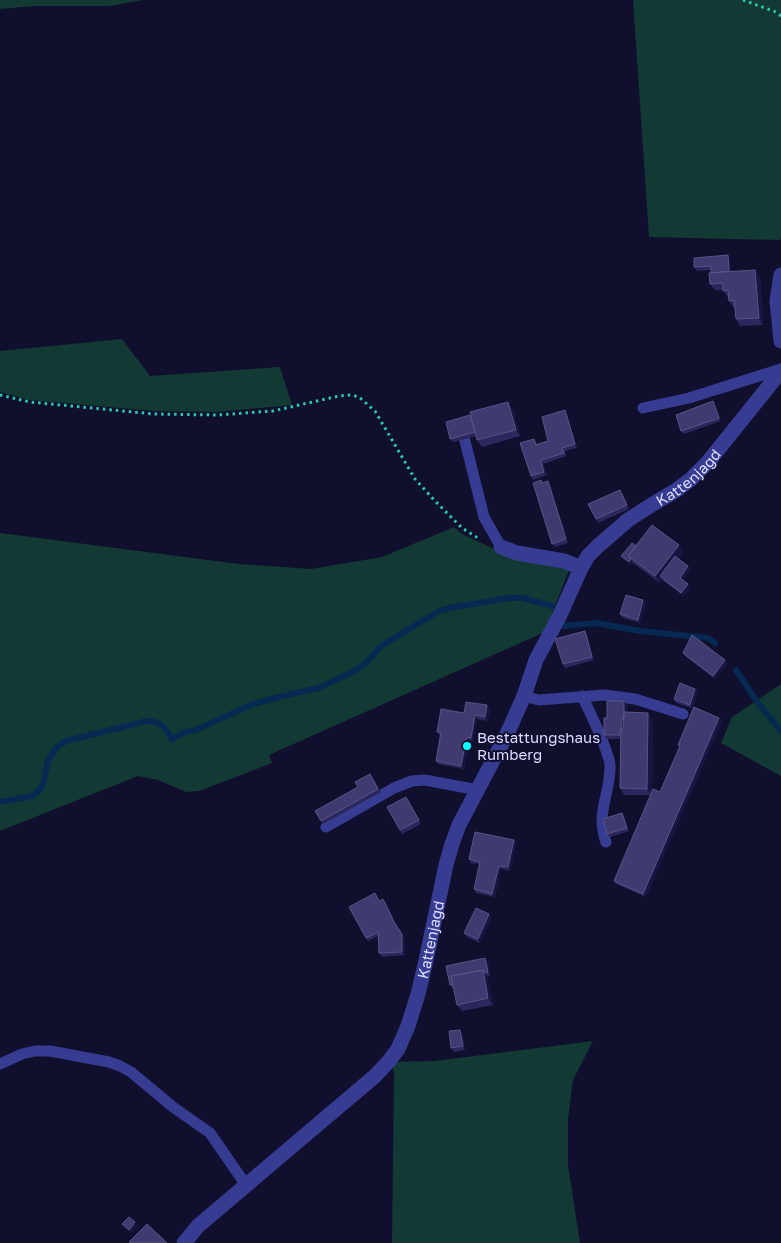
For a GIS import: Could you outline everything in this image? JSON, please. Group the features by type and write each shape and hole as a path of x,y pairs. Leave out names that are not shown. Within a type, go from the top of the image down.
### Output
{"street":[{"path":"781,275 777,301 781,341"},
{"name":"Kattenjagd","path":"184,1243 198,1226 374,1076 389,1062 398,1049 408,1026 418,994 446,864 459,825 507,734 524,696 536,660 560,615 581,568 588,556 628,520 691,479 708,462 781,370"},
{"path":"501,547 517,553 564,561 581,568"}],"lane":[{"path":"643,408 688,398 781,370"},
{"path":"465,441 484,517 501,547"},
{"path":"524,696 539,700 604,695 635,699 684,714"},
{"path":"582,696 597,726 610,764 602,814 602,833 606,842"},
{"path":"326,827 394,788 412,781 425,780 478,790"},
{"path":"0,1064 22,1054 35,1051 50,1051 109,1062 120,1066 131,1072 173,1107 210,1133 246,1185"}],"path":[{"path":"743,0 776,12 781,16"},
{"path":"0,395 30,402 154,414 217,414 273,411 339,396 351,395 359,397 375,411 415,479 434,501 462,528 480,539 501,547"}],"green space":[{"path":"0,0 143,0 110,6 35,6 0,9"},
{"path":"633,0 781,0 780,240 649,237"},
{"path":"122,339 150,376 280,367 292,405 217,412 153,411 29,400 0,392 0,351"},
{"path":"454,527 462,534 505,554 569,570 545,632 269,755 272,763 199,791 186,792 158,780 138,776 0,831 0,533 239,564 311,569 382,557"},
{"path":"781,684 781,776 721,743 732,717"},
{"path":"593,1041 573,1080 568,1119 568,1165 580,1243 392,1243 394,1073 392,1062 434,1061"}],"building":[{"path":"728,255 729,271 711,273 711,266 694,267 694,258"},
{"path":"755,270 759,318 736,319 734,300 729,301 728,290 723,291 723,283 710,284 709,273"},
{"path":"713,401 719,418 681,431 676,415"},
{"path":"508,402 516,430 477,440 470,412"},
{"path":"565,410 575,444 562,448 564,453 541,460 544,472 531,476 520,443 534,439 536,445 548,441 542,417"},
{"path":"470,415 475,432 450,439 446,422"},
{"path":"541,480 542,483 548,481 566,539 552,544 533,483"},
{"path":"620,490 627,505 596,519 588,504"},
{"path":"652,525 679,545 655,576 628,556"},
{"path":"632,543 636,546 628,556 631,559 629,562 621,556"},
{"path":"675,556 688,566 680,578 688,584 681,593 660,576"},
{"path":"626,595 643,600 638,620 620,614"},
{"path":"585,631 592,657 563,664 555,639"},
{"path":"692,635 725,660 713,676 683,653"},
{"path":"680,683 695,689 690,705 674,699"},
{"path":"607,701 624,701 624,718 622,719 620,735 604,735"},
{"path":"466,702 487,705 485,717 475,715 471,738 467,737 461,766 436,761 441,732 437,732 441,709 464,713"},
{"path":"694,707 719,718 643,894 614,881 653,789 660,792"},
{"path":"624,712 648,713 647,789 620,788 621,728 623,728"},
{"path":"370,774 378,789 321,821 315,811 358,787 355,782"},
{"path":"406,797 419,820 400,830 387,807"},
{"path":"622,813 627,828 607,834 603,819"},
{"path":"475,832 514,840 508,867 499,866 492,894 474,889 480,862 469,859"},
{"path":"375,893 379,901 383,899 402,934 402,952 379,953 378,932 366,938 349,907"},
{"path":"476,908 489,914 478,939 464,933"},
{"path":"485,958 488,972 485,973 483,970 451,976 453,984 450,985 446,966"},
{"path":"483,970 488,998 457,1005 451,976"},
{"path":"460,1030 463,1046 451,1048 449,1031"},
{"path":"129,1217 135,1222 129,1230 122,1224"},
{"path":"147,1224 167,1243 129,1242"}],"waterway":[{"path":"0,802 32,796 38,792 43,784 48,760 57,747 66,741 147,721 162,726 172,739 251,705 318,688 351,673 366,663 381,646 439,611 509,598 523,598 552,606"},
{"path":"563,626 596,623 640,631 708,638 715,643"},
{"path":"736,670 758,703 781,731"}],"place":[{"name":"Bestattungshaus Rumberg","path":"467,746"}]}
